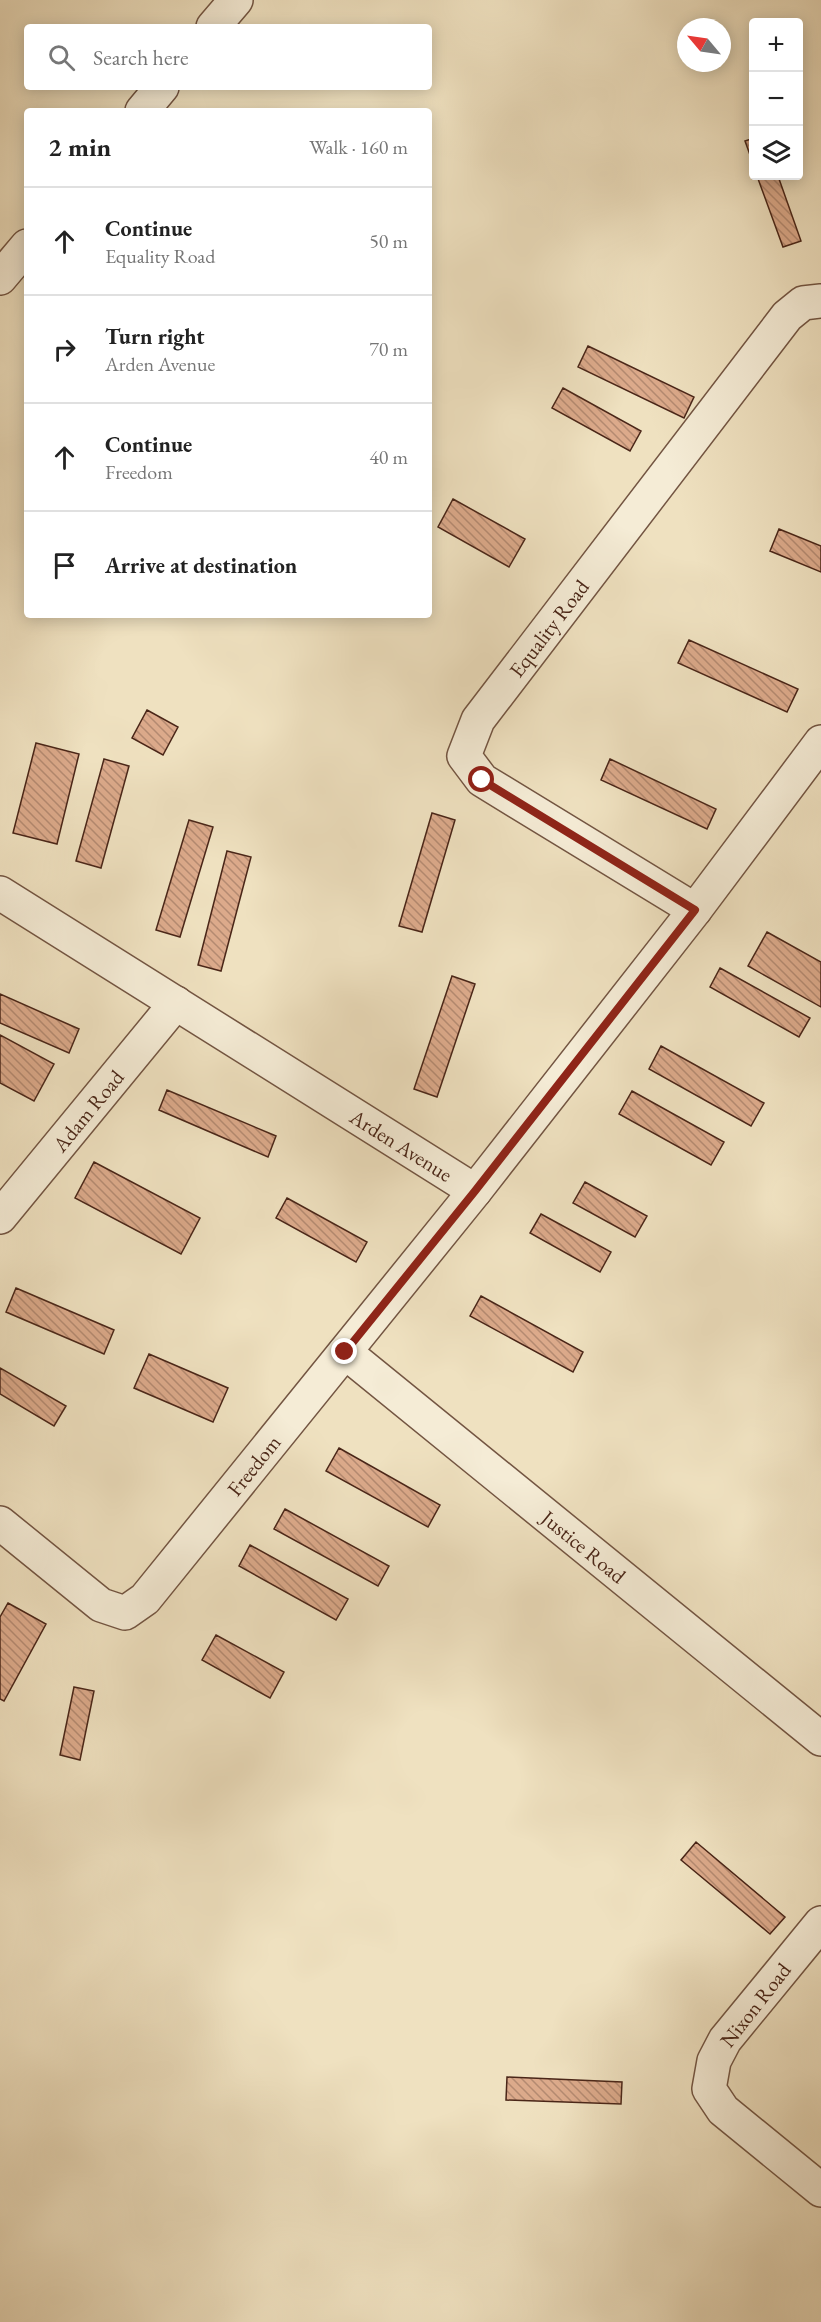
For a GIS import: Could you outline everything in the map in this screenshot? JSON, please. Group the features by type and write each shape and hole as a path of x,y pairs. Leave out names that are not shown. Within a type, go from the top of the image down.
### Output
{"street":[{"path":"216,24 236,0"},
{"path":"144,108 160,90"},
{"path":"0,278 24,250"},
{"name":"Equality Road","path":"695,910 482,780 464,756 478,720 787,316 803,303 821,301"},
{"name":"Arden Avenue","path":"0,893 475,1191 695,910 821,742"},
{"name":"Adam Road","path":"0,1217 176,1003"},
{"name":"Freedom","path":"0,1523 101,1605 125,1613 145,1599 475,1191"},
{"name":"Justice Road","path":"345,1352 821,1739"},
{"name":"Nixon Road","path":"821,1923 725,2040 714,2061 709,2089 723,2110 821,2190"}],"building":[{"path":"749,140 749,152 745,141"},
{"path":"758,180 779,180 801,241 783,247"},
{"path":"588,346 694,397 684,418 578,367"},
{"path":"563,388 641,431 630,451 552,408"},
{"path":"453,499 525,539 509,567 438,527"},
{"path":"779,529 821,546 821,572 770,551"},
{"path":"689,640 798,689 787,712 678,663"},
{"path":"147,710 178,727 163,755 132,738"},
{"path":"36,743 79,754 57,844 13,833"},
{"path":"104,759 129,766 101,868 76,861"},
{"path":"610,759 716,809 707,829 601,780"},
{"path":"432,813 455,820 422,932 399,926"},
{"path":"189,820 213,827 180,937 156,930"},
{"path":"227,851 251,857 221,971 198,965"},
{"path":"767,932 821,962 821,1007 748,966"},
{"path":"720,968 810,1018 799,1037 710,987"},
{"path":"452,976 475,984 437,1097 414,1089"},
{"path":"0,994 79,1029 69,1053 0,1023"},
{"path":"0,1035 54,1064 34,1101 0,1083"},
{"path":"661,1046 764,1103 751,1126 649,1069"},
{"path":"167,1090 276,1136 268,1157 159,1110"},
{"path":"632,1091 724,1142 711,1165 619,1114"},
{"path":"94,1162 200,1218 181,1254 75,1198"},
{"path":"585,1182 647,1216 635,1237 573,1203"},
{"path":"287,1198 367,1242 356,1262 276,1218"},
{"path":"541,1214 611,1252 600,1272 530,1233"},
{"path":"16,1288 114,1330 104,1354 6,1312"},
{"path":"481,1296 583,1352 573,1372 470,1316"},
{"path":"149,1354 228,1388 213,1422 134,1388"},
{"path":"0,1368 66,1406 54,1426 0,1394"},
{"path":"339,1448 440,1505 428,1527 326,1471"},
{"path":"285,1509 389,1566 378,1586 274,1529"},
{"path":"250,1545 348,1599 336,1620 239,1566"},
{"path":"8,1603 46,1624 4,1701 0,1699 0,1617"},
{"path":"216,1635 284,1672 270,1698 202,1660"},
{"path":"74,1687 94,1691 80,1760 60,1755"},
{"path":"696,1842 785,1917 770,1934 681,1860"},
{"path":"507,2077 622,2082 621,2104 506,2100"}],"route":[{"path":"345,1352 475,1191 695,910 482,780"}]}
